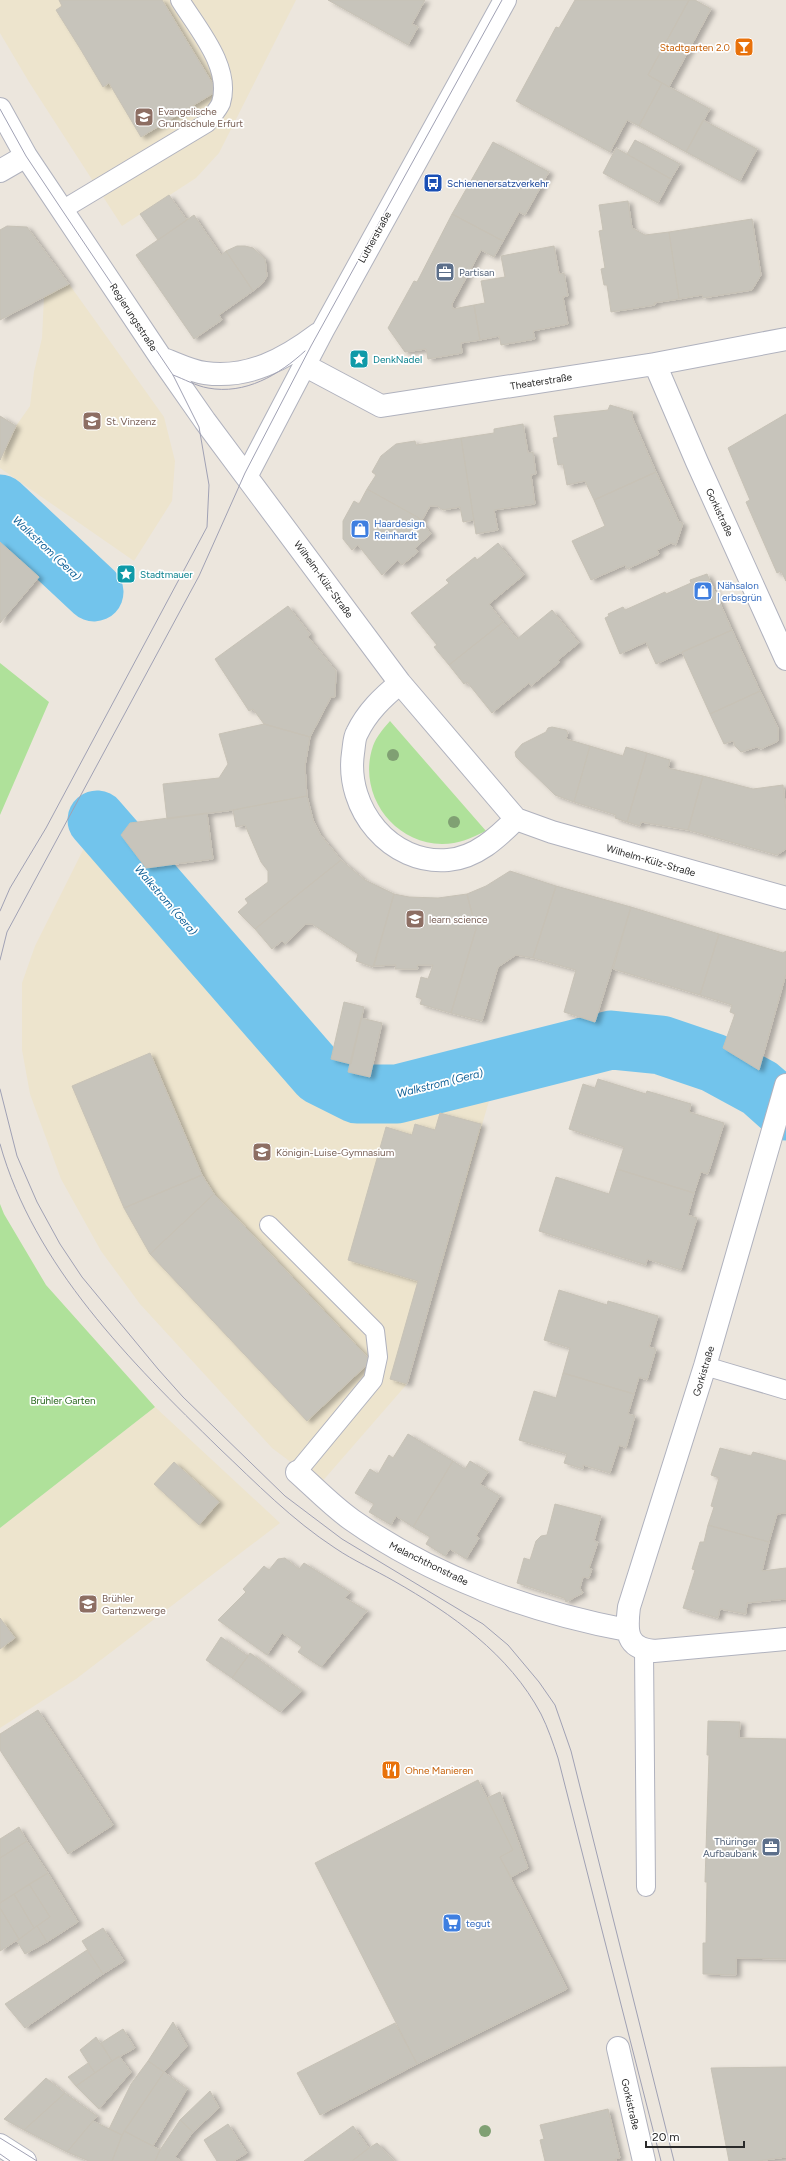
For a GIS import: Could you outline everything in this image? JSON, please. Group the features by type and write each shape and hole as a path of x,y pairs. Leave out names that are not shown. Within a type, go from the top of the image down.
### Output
{"street":[{"name":"Lutherstraße","path":"247,475 322,330 505,0"},
{"name":"Regierungsstraße","path":"0,109 26,156 160,358 205,421 247,475"},
{"path":"0,171 26,156"},
{"path":"160,358 203,373 229,374 268,366 290,354 322,330"},
{"name":"Theaterstraße","path":"304,365 381,406 655,364 786,339"},
{"name":"Gorkistraße","path":"655,364 786,659"},
{"name":"Wilhelm-Külz-Straße","path":"247,475 400,683 516,819 552,832 786,898"},
{"path":"400,683 377,702 356,734 352,765 355,793 363,811 379,835 398,849 422,860 449,860 468,855 495,840 516,819"},
{"name":"Gorkistraße","path":"627,1630 629,1607 705,1366 786,1086"},
{"name":"Melanchthonstraße","path":"297,1472 351,1520 389,1544 452,1577 526,1605 582,1622 627,1630"},
{"path":"627,1630 629,1638 636,1646 644,1650 679,1649 786,1639"},
{"name":"Gorkistraße","path":"618,2048 644,2161"},
{"path":"0,2145 25,2161"}],"lane":[{"path":"62,210 207,123 221,104 223,86 218,61 180,0"},
{"path":"269,1225 375,1331 378,1357 373,1380 297,1472"},
{"path":"705,1366 786,1390"},
{"path":"644,1650 646,1887"}],"shaded area":[{"name":"Evangelische Grundschule Erfurt","path":"0,0 296,0 219,153 196,178 122,226 29,82 0,33"},
{"name":"St. Vinzenz","path":"69,284 164,417 175,461 172,501 134,561 0,468 0,416 16,426 30,406 34,372 42,338 44,297"},
{"name":"Königin-Luise-Gymnasium","path":"84,848 296,1082 338,1109 422,1103 493,1087 407,1384 320,1484 272,1448 140,1304 101,1251 61,1179 30,1094 22,1050 22,983 35,946"},
{"name":"Brühler Gartenzwerge","path":"155,1407 280,1523 76,1679 0,1728 0,1528"}],"green space":[{"path":"0,663 49,702 0,815"},
{"path":"390,721 486,831 459,842 442,844 424,841 408,835 394,825 383,812 375,797 370,781 369,764 374,743"},
{"name":"Brühler Garten","path":"0,1204 4,1214 46,1285 155,1407 0,1528"}],"building":[{"path":"59,0 162,0 217,91 141,137 109,83 103,87 56,10 62,6"},
{"path":"328,0 425,0 412,24 418,27 408,45"},
{"path":"575,0 689,0 648,75 662,83 639,126 627,120 610,152 516,101 556,27 559,28"},
{"path":"689,0 695,0 711,9 669,87 648,75"},
{"path":"662,83 710,109 686,152 639,126"},
{"path":"703,120 757,149 740,181 686,152"},
{"path":"635,140 680,164 671,179 627,154"},
{"path":"493,142 549,172 525,215 519,212 503,241 452,214"},
{"path":"616,148 671,179 658,203 603,173"},
{"path":"169,195 187,220 158,240 140,214"},
{"path":"628,201 632,228 645,235 669,232 679,299 654,303 655,305 611,312 607,285 604,285 601,269 605,268 599,231 603,230 599,205"},
{"path":"452,214 503,241 494,257 481,250 452,304 453,309 474,305 480,340 461,343 462,353 428,359 426,349 405,352 388,328 414,281 417,282"},
{"path":"194,215 221,255 226,251 253,291 219,315 222,320 194,339 136,255"},
{"path":"752,219 761,275 752,290 703,298 702,295 679,299 669,232"},
{"path":"7,226 27,227 69,284 0,320 0,230"},
{"path":"237,246 253,248 265,259 267,276 263,283 253,291 226,251"},
{"path":"554,246 559,274 564,273 568,296 563,297 568,324 533,331 535,339 501,345 499,336 480,340 474,305 485,303 481,281 505,277 501,256"},
{"path":"610,405 633,412 632,417 656,472 594,500 585,481 567,485 563,464 558,465 553,438 558,437 554,416 608,410"},
{"path":"786,414 786,581 781,571 777,573 746,502 750,500 728,448"},
{"path":"0,416 16,426 0,460"},
{"path":"523,424 528,453 533,452 536,474 531,475 535,504 494,510 498,530 476,534 461,438 494,433 494,429"},
{"path":"461,438 474,520 463,522 460,507 443,510 437,506 430,506 421,522 419,518 367,489 376,475 372,472 381,456 396,444 415,441 416,445"},
{"path":"656,472 679,522 683,523 676,545 671,543 657,550 659,554 627,569 625,565 591,580 572,541 605,526 594,500"},
{"path":"367,489 419,518 431,534 415,548 418,552 402,565 398,560 382,575 358,545 352,550 343,539 343,521 354,501 359,504"},
{"path":"0,542 39,577 0,623"},
{"path":"498,543 524,575 489,604 503,622 449,665 434,647 437,645 411,613 449,583 446,580 475,557 477,560"},
{"path":"707,574 732,630 656,664 646,642 620,654 605,618 609,616 608,614 623,607 625,610 665,592 666,594 691,583 690,580"},
{"path":"288,606 310,634 308,637 336,671 335,697 331,697 310,737 264,724 253,709 249,711 215,659"},
{"path":"552,610 579,643 558,660 560,662 531,686 529,683 492,713 467,682 464,684 449,665 503,622 517,639"},
{"path":"732,630 760,691 710,714 682,652"},
{"path":"760,691 778,728 778,741 761,749 757,747 741,752 735,746 733,741 724,744 710,714"},
{"path":"264,724 310,737 305,766 307,796 233,810 167,819 163,784 219,778 228,764 219,734"},
{"path":"552,727 566,730 568,733 566,739 590,746 574,802 555,795 516,757 515,752 522,744 546,732 548,728"},
{"path":"590,746 623,756 626,747 647,753 627,822 615,818 616,815 574,802"},
{"path":"647,753 670,760 668,768 703,776 688,830 641,822 640,826 627,822"},
{"path":"703,776 753,789 783,785 786,811 786,849 777,855 688,830"},
{"path":"307,796 313,820 320,834 341,860 255,929 238,912 248,903 245,899 268,882 268,871 261,862 245,825 236,827 233,810"},
{"path":"207,813 213,859 146,868 121,835 130,823"},
{"path":"341,860 365,880 394,894 373,967 356,961 358,954 312,924 306,924 285,944 282,941 272,949 255,929"},
{"path":"510,871 556,886 533,958 516,955 498,967 482,1021 451,1013 476,929 467,894 486,886"},
{"path":"556,886 631,907 595,1022 564,1012 576,970 533,958"},
{"path":"394,894 409,897 438,898 467,894 476,929 451,1013 420,1004 422,999 416,997 421,977 428,979 433,965 417,965 418,969 395,969 396,965 374,966"},
{"path":"631,907 719,934 700,995 613,969"},
{"path":"719,934 783,953 786,951 786,974 759,1070 723,1048 735,1014 730,1012 732,1005 700,995"},
{"path":"344,1002 364,1007 351,1064 331,1059"},
{"path":"361,1018 382,1023 370,1077 348,1072"},
{"path":"150,1053 202,1175 124,1208 72,1086"},
{"path":"598,1079 646,1094 647,1091 691,1104 689,1112 724,1123 708,1174 701,1172 694,1193 617,1169 624,1147 569,1129 583,1084 595,1088"},
{"path":"440,1113 481,1124 407,1384 390,1379 418,1281 348,1260 386,1127 412,1135 415,1124 435,1130"},
{"path":"617,1169 694,1193 688,1215 697,1218 681,1270 647,1259 646,1265 539,1231 556,1177 609,1194"},
{"path":"202,1175 214,1194 150,1254 124,1208"},
{"path":"214,1194 371,1361 307,1421 150,1254"},
{"path":"559,1290 607,1305 608,1301 658,1316 649,1347 656,1349 647,1380 639,1377 634,1394 563,1373 570,1348 544,1340"},
{"path":"563,1373 634,1394 628,1414 635,1416 626,1448 619,1445 610,1473 583,1465 583,1469 564,1463 567,1454 519,1440 534,1391 556,1398"},
{"path":"408,1434 453,1461 413,1527 396,1516 391,1525 369,1512 374,1504 355,1493 370,1469 378,1474 389,1455 393,1458"},
{"path":"720,1448 751,1456 753,1452 786,1461 786,1513 777,1514 769,1542 708,1525 714,1507 711,1506 719,1478 711,1475"},
{"path":"453,1461 465,1469 470,1461 488,1472 480,1484 500,1496 476,1536 479,1538 466,1559 450,1549 445,1556 426,1544 430,1537 413,1527"},
{"path":"174,1462 219,1502 199,1525 154,1484"},
{"path":"555,1504 601,1516 594,1541 598,1542 589,1568 592,1569 589,1578 583,1577 580,1588 583,1593 566,1602 564,1598 517,1583 524,1558 530,1560 536,1541 541,1536 547,1535"},
{"path":"708,1525 769,1542 762,1571 786,1568 786,1599 747,1603 746,1614 720,1609 718,1618 683,1608 695,1570 692,1569 700,1542 704,1542"},
{"path":"285,1558 299,1569 304,1563 350,1592 345,1598 367,1611 321,1667 298,1652 302,1647 282,1633 267,1655 218,1620 246,1592 243,1589 264,1566 269,1570 278,1559"},
{"path":"0,1618 15,1638 0,1649"},
{"path":"221,1637 248,1656 232,1678 206,1660"},
{"path":"250,1653 302,1691 280,1712 232,1678"},
{"path":"38,1710 113,1825 68,1854 0,1750 0,1734"},
{"path":"708,1721 740,1722 739,1738 786,1739 786,1959 736,1958 736,1975 703,1974 703,1943 706,1943 707,1882 705,1882 709,1755 707,1755"},
{"path":"478,1780 513,1850 500,1857 567,1989 417,2064 315,1863"},
{"path":"500,1792 528,1868 511,1877 500,1857 513,1850 487,1798"},
{"path":"19,1827 27,1841 0,1858 0,1839"},
{"path":"27,1841 48,1873 0,1903 0,1858"},
{"path":"48,1873 78,1922 47,1942 37,1926 50,1917 29,1884"},
{"path":"29,1884 50,1917 34,1928 14,1894"},
{"path":"14,1894 34,1928 19,1939 0,1908 0,1903"},
{"path":"0,1908 19,1939 0,1951"},
{"path":"37,1926 47,1942 25,1954 17,1941"},
{"path":"103,1928 124,1961 103,1974 82,1941"},
{"path":"87,1950 103,1974 25,2028 5,2004"},
{"path":"173,2022 187,2046 164,2072 148,2061"},
{"path":"395,2023 417,2064 320,2115 297,2073"},
{"path":"123,2029 135,2048 112,2061 101,2043"},
{"path":"96,2037 112,2061 95,2073 80,2050"},
{"path":"119,2056 131,2072 99,2109 76,2086"},
{"path":"148,2061 164,2072 122,2135 109,2129 131,2084"},
{"path":"88,2063 95,2073 76,2086 68,2077"},
{"path":"786,2067 786,2157 758,2161 729,2161 711,2068"},
{"path":"164,2072 187,2089 153,2146 124,2131"},
{"path":"46,2078 65,2093 24,2130 4,2119"},
{"path":"210,2091 219,2108 193,2132 180,2120"},
{"path":"65,2093 97,2116 67,2152 24,2130"},
{"path":"608,2109 620,2158 615,2159 616,2161 545,2161 540,2140 544,2139 540,2125"},
{"path":"180,2120 193,2132 175,2157 181,2161 155,2161 160,2150"},
{"path":"93,2121 122,2135 112,2161 89,2161 67,2152"},
{"path":"228,2124 247,2153 234,2161 217,2161 204,2140"},
{"path":"353,2126 369,2148 352,2161 304,2161"},
{"path":"124,2131 160,2150 155,2161 112,2161"},
{"path":"377,2143 394,2161 352,2161 369,2148"}],"waterway":[{"name":"Walkstrom (Gera)","path":"0,504 94,592"},
{"name":"Walkstrom (Gera)","path":"97,820 319,1075 357,1094 397,1094 611,1040 661,1045 714,1063 760,1088 786,1111"}],"tram line":[{"path":"0,960 7,932 199,576 245,473 311,346 502,0"},
{"path":"0,109 26,156 173,375 199,427 209,485 207,527 46,828 10,888 0,911"},
{"path":"173,375 208,388 235,389 248,386 273,375 305,351"},
{"path":"0,1089 17,1156 37,1202 60,1244 82,1277 183,1397 285,1496 342,1539 483,1624 508,1645 539,1682 555,1705 571,1751 674,2161"},
{"path":"0,1144 16,1189 36,1231 61,1271 89,1310 152,1381 219,1448 289,1513 342,1553 416,1594 458,1622 496,1654 528,1692 544,1719 558,1758 661,2161"},
{"path":"0,2138 37,2161"},
{"path":"0,2154 10,2161"}],"place":[{"name":"Stadtgarten 2.0","path":"744,47"},
{"name":"Evangelische Grundschule Erfurt","path":"144,117"},
{"name":"Schienenersatzverkehr","path":"433,183"},
{"name":"Partisan","path":"445,272"},
{"name":"DenkNadel","path":"359,359"},
{"name":"St. Vinzenz","path":"92,421"},
{"name":"Haardesign Reinhardt","path":"360,529"},
{"name":"Stadtmauer","path":"126,574"},
{"name":"Nähsalon | erbsgrün","path":"703,591"},
{"name":"learn science","path":"415,919"},
{"name":"Königin-Luise-Gymnasium","path":"262,1152"},
{"name":"Brühler Gartenzwerge","path":"88,1604"},
{"name":"Ohne Manieren","path":"391,1770"},
{"name":"Thüringer Aufbaubank","path":"771,1847"},
{"name":"tegut","path":"452,1923"}]}
